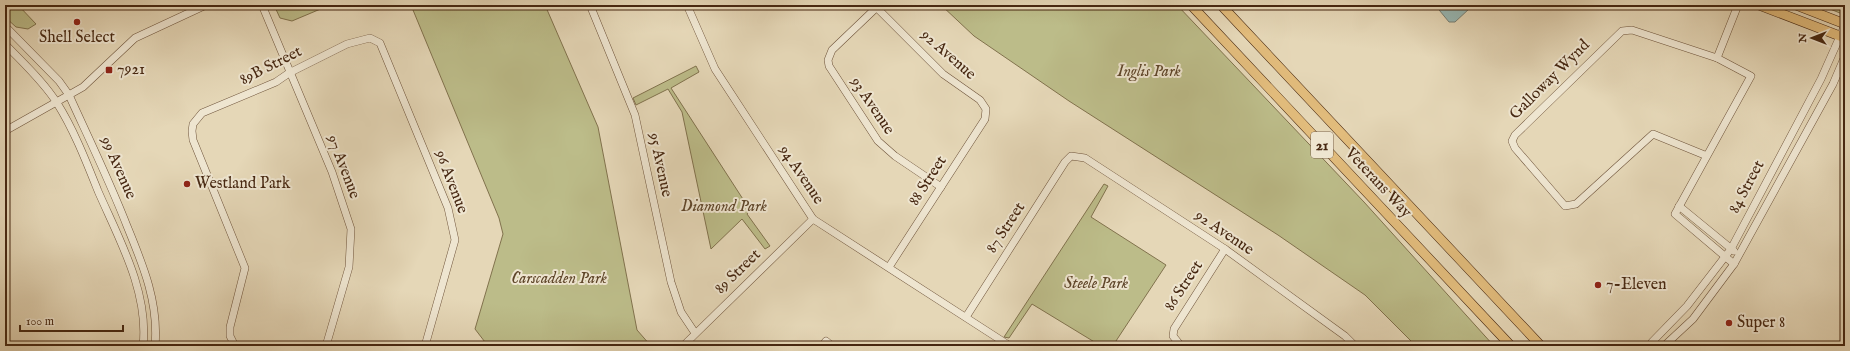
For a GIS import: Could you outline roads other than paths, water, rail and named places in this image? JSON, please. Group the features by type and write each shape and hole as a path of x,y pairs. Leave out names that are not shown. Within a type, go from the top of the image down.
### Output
{"main road":[{"name":"Veterans Way","path":"1191,5 1511,346"},
{"name":"Veterans Way","path":"1221,5 1541,346"},
{"path":"1759,5 1843,37"},
{"path":"1796,5 1845,24"}],"street":[{"path":"5,130 57,103 83,87 135,38 206,5"},
{"name":"97 Avenue","path":"262,5 289,73 332,172 351,229 349,267 326,346"},
{"name":"95 Avenue","path":"590,5 635,115 671,282 681,312 695,333"},
{"name":"94 Avenue","path":"687,5 715,69 813,218 1010,346"},
{"path":"1717,58 1738,5"},
{"name":"93 Avenue","path":"875,6 832,50 828,60 831,69 878,142 895,156 941,187"},
{"name":"92 Avenue","path":"875,6 939,71 958,86 980,100 986,109"},
{"name":"84 Street","path":"1650,346 1652,342 1688,306 1731,249 1843,37 1845,24"},
{"name":"99 Avenue","path":"5,26 59,81 69,95 120,208 144,268 154,305 155,346"},
{"name":"Galloway Wynd","path":"1706,156 1653,134 1576,204 1565,206 1515,148 1512,141 1515,135 1622,31 1632,30 1717,58 1751,76 1675,214 1734,264"},
{"name":"89B Street","path":"235,346 230,336 231,322 245,268 195,144 192,128 195,120 202,113 276,82 289,73 347,44 370,38"},
{"name":"96 Avenue","path":"370,38 380,43 448,208 455,240 425,346"},
{"name":"99 Avenue","path":"5,44 35,74 57,103 76,138 132,272 142,308 143,346"},
{"name":"84 Street","path":"1664,346 1693,319 1734,264 1833,84 1845,56"},
{"name":"88 Street","path":"890,267 985,119 986,109"},
{"name":"92 Avenue","path":"1071,156 1085,158 1225,249 1345,336 1355,346"},
{"name":"87 Street","path":"966,317 1062,166 1071,156"},
{"path":"1679,206 1739,255"},
{"name":"89 Street","path":"683,346 813,218"},
{"name":"86 Street","path":"1181,346 1176,340 1173,332 1175,327 1225,249"},
{"path":"824,343 832,346"}],"water":[{"path":"1435,5 1469,5 1469,9 1455,22 1449,22"}],"place":[{"name":"Shell Select","path":"77,22"},
{"name":"7921","path":"109,70"},
{"name":"Westland Park","path":"187,184"},
{"name":"7-Eleven","path":"1598,285"},
{"name":"Super 8","path":"1729,323"}],"park label":[{"name":"Inglis Park","path":"1149,72"},
{"name":"Diamond Park","path":"724,207"},
{"name":"Carscadden Park","path":"559,279"},
{"name":"Steele Park","path":"1096,284"}]}
